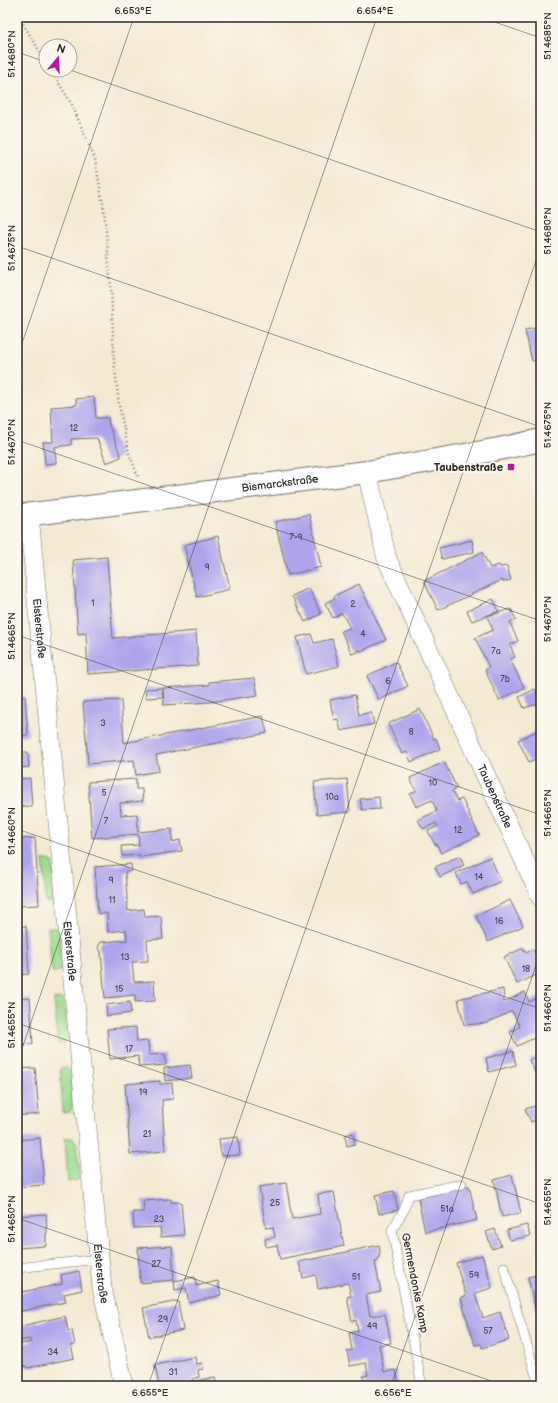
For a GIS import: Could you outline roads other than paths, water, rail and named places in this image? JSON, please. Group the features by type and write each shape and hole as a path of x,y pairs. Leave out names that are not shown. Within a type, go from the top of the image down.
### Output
{"main road":[{"name":"Bismarckstraße","path":"23,516 367,472 499,449 541,440"}],"street":[{"name":"Taubenstraße","path":"367,472 387,559 541,897"},
{"name":"Elsterstraße","path":"23,516 102,1288 124,1386"}],"lane":[{"name":"Germendonks Kamp","path":"422,1386 392,1230 404,1210 409,1195 462,1184"},
{"path":"17,1268 99,1259"},
{"path":"504,1267 540,1386"}],"place":[{"name":"Taubenstraße","path":"511,467"}]}
